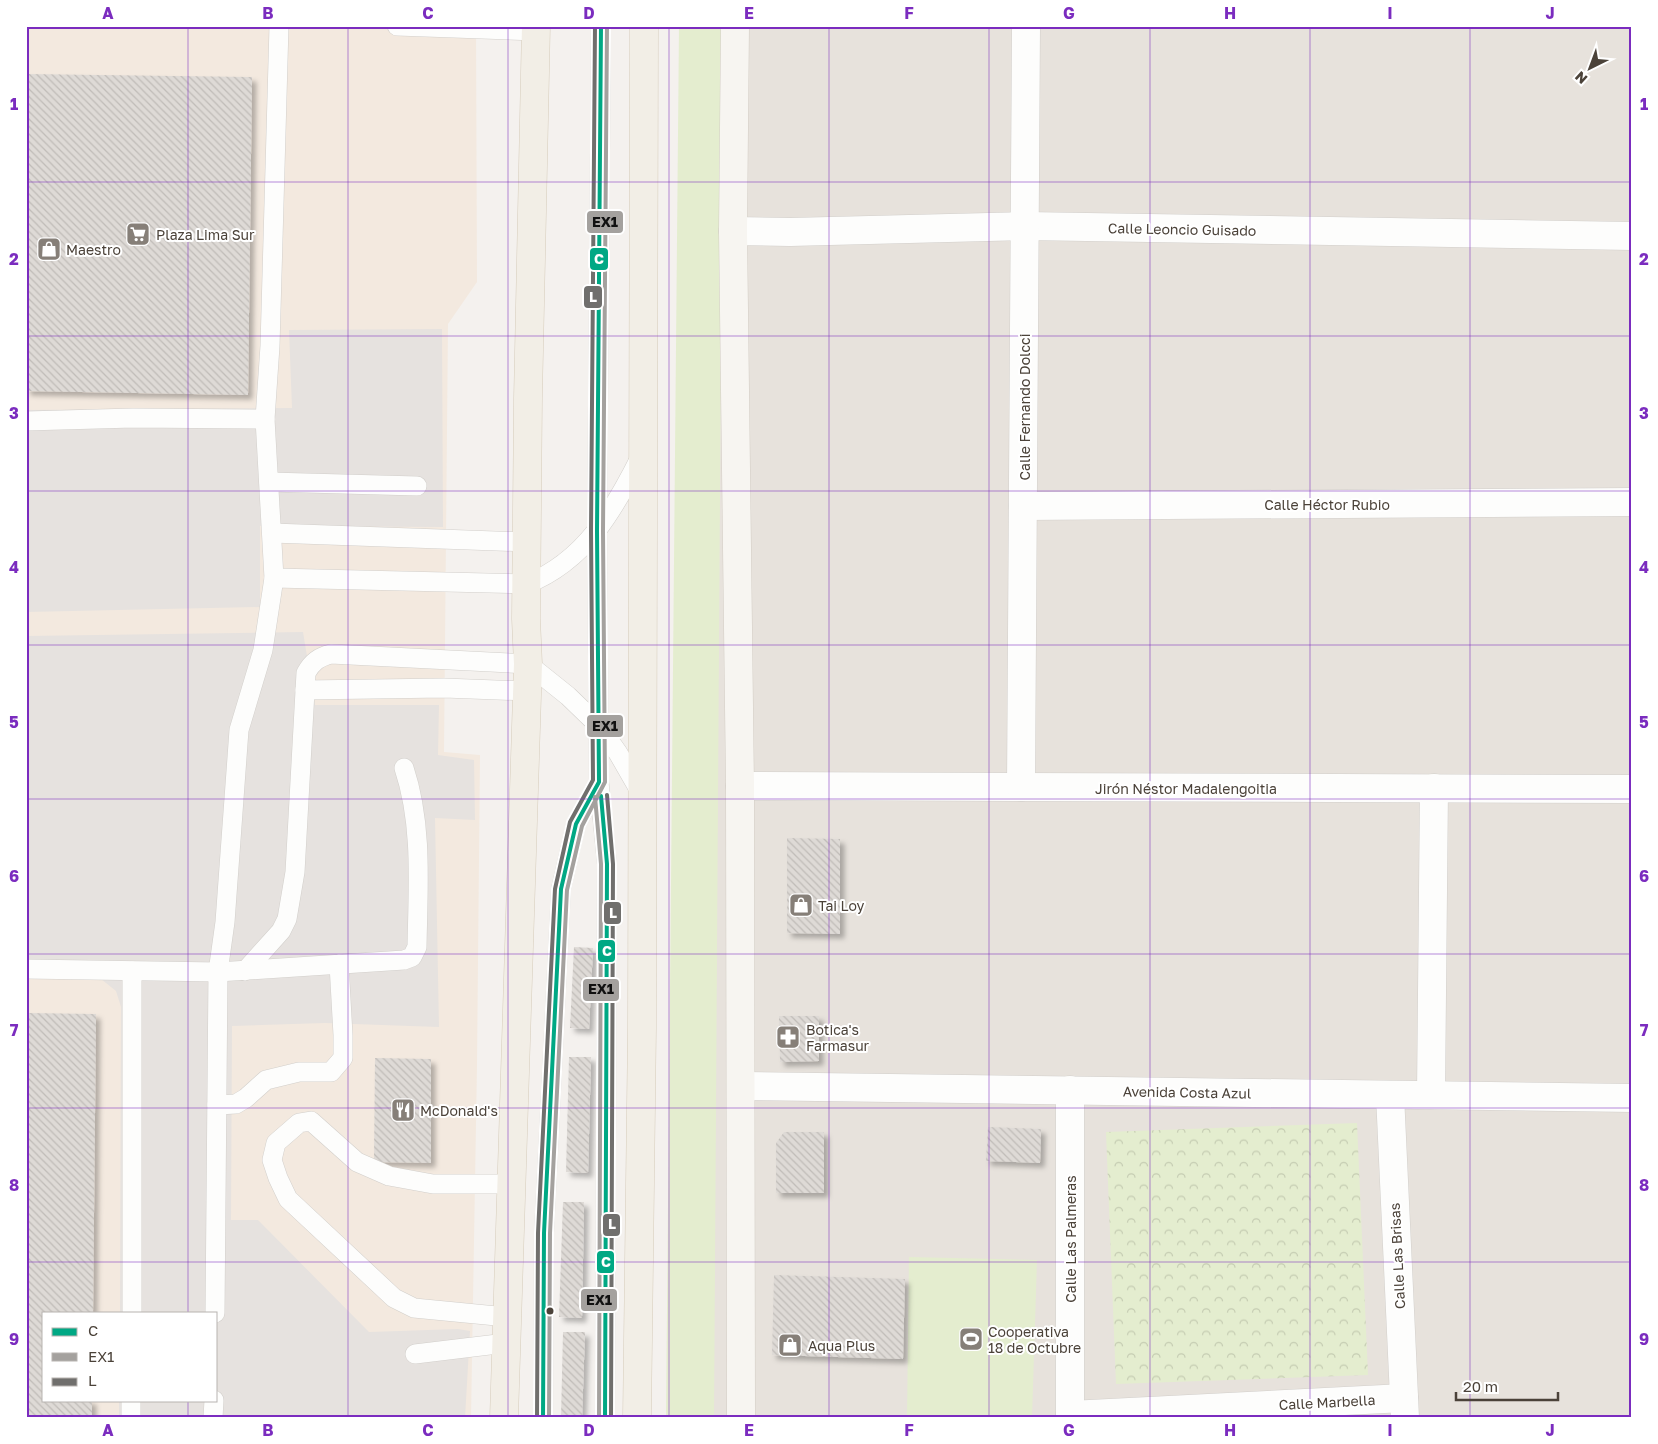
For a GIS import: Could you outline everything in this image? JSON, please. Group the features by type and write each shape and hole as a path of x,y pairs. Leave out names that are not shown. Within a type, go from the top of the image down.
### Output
{"main road":[{"path":"636,1418 642,1028 644,26"},
{"path":"736,26 732,231 740,786 742,1086 741,1418"},
{"path":"504,1418 528,664 528,388 536,29"}],"street":[{"name":"Calle Fernando Dolcci","path":"1021,787 1026,26"},
{"name":"Calle Leoncio Guisado","path":"732,231 790,232 1025,226 1632,236"},
{"name":"Calle Héctor Rubio","path":"1023,506 1632,502"},
{"name":"Jirón Néstor Madalengoitia","path":"740,786 1632,789"},
{"path":"1431,1095 1434,788"},
{"name":"Avenida Costa Azul","path":"742,1086 1632,1098"},
{"name":"Calle Las Palmeras","path":"1070,1090 1070,1416"},
{"name":"Calle Las Brisas","path":"1390,1095 1404,1408"},
{"name":"Calle Marbella","path":"1070,1416 1404,1408"}],"lane":[{"path":"215,1312 218,972 226,914 239,730 263,650 274,578 265,419 270,346 279,26"},
{"path":"397,26 536,29"},
{"path":"601,26 597,531 599,782 608,864 604,1418"},
{"path":"26,421 133,418 265,419"},
{"path":"274,578 527,584 540,579 567,562 597,531 620,498 643,452"},
{"path":"269,482 418,486"},
{"path":"272,533 527,542"},
{"path":"245,971 281,931 287,919 295,872 306,673 310,666 321,657 331,654 528,664 568,696 599,726 618,753 642,796"},
{"path":"305,690 444,688 527,691"},
{"path":"26,969 218,972 404,960 412,957 417,947 418,874 415,811 412,790 404,768"},
{"path":"543,1418 544,1233 561,889 576,824 599,782"},
{"path":"217,1106 236,1104 246,1098 266,1080 299,1072 331,1072 343,1058 344,1036 339,964"},
{"path":"132,971 132,1312"},
{"path":"507,1330 414,1308 394,1298 288,1199 272,1160 276,1143 298,1123 311,1121 357,1162 388,1176 433,1184 511,1184"},
{"path":"415,1354 507,1330"},
{"path":"131,1402 131,1418"},
{"path":"213,1418 214,1402"}],"shaded area":[{"path":"26,26 476,26 477,282 448,324 444,752 480,755 471,1418 26,1418"},
{"path":"702,26 1632,26 1632,1418 691,1418"},
{"path":"442,329 443,527 260,526 260,607 26,612 26,410 292,408 289,330"},
{"path":"303,632 315,705 439,705 438,755 474,760 475,820 435,818 439,1027 325,1023 232,1026 231,1220 258,1220 369,1332 458,1329 470,1331 465,1418 119,1418 119,1402 218,1402 218,1312 120,1312 121,1007 116,991 101,979 26,979 26,636"}],"green space":[{"path":"679,26 723,26 714,1418 666,1418"},
{"path":"1357,1123 1368,1375 1116,1384 1106,1132"},
{"name":"Cooperativa 18 de Octubre","path":"909,1257 1037,1260 1032,1418 907,1418"}],"building":[{"name":"Plaza Lima Sur","path":"26,74 252,77 248,395 26,391"},
{"path":"787,838 840,839 840,934 787,933"},
{"path":"574,947 593,948 589,1029 570,1028"},
{"path":"26,1013 96,1014 93,1312 42,1312 42,1402 92,1402 92,1418 26,1418"},
{"path":"779,1016 819,1016 819,1061 780,1062"},
{"path":"569,1057 591,1057 588,1173 566,1172"},
{"name":"McDonald's","path":"375,1058 431,1059 431,1163 374,1162"},
{"path":"988,1127 1041,1129 1040,1163 986,1161"},
{"path":"784,1132 824,1132 824,1193 776,1193 776,1143"},
{"path":"563,1202 584,1202 582,1318 559,1317"},
{"path":"774,1275 905,1279 903,1359 772,1355"},
{"path":"563,1332 585,1332 582,1418 561,1418"}],"transit line":[{"name":"L","path":"537,1418 538,1233 555,889 570,822 593,780 591,531 595,26"},
{"name":"C","path":"543,1418 544,1233 561,889 576,824 599,782 597,531 601,26"},
{"name":"EX1","path":"549,1418 550,1233 567,890 582,826 605,782 603,531 607,26"},
{"name":"L","path":"607,795 613,864 611,1418"},
{"name":"C","path":"601,796 607,864 605,1418"},
{"name":"EX1","path":"595,797 601,864 599,1418"}],"place":[{"name":"Plaza Lima Sur","path":"138,234"},
{"name":"Maestro","path":"49,249"},
{"name":"Tai Loy","path":"801,905"},
{"name":"Botica's Farmasur","path":"788,1037"},
{"name":"McDonald's","path":"403,1110"},
{"name":"Cooperativa 18 de Octubre","path":"971,1339"},
{"name":"Aqua Plus","path":"790,1345"}]}
